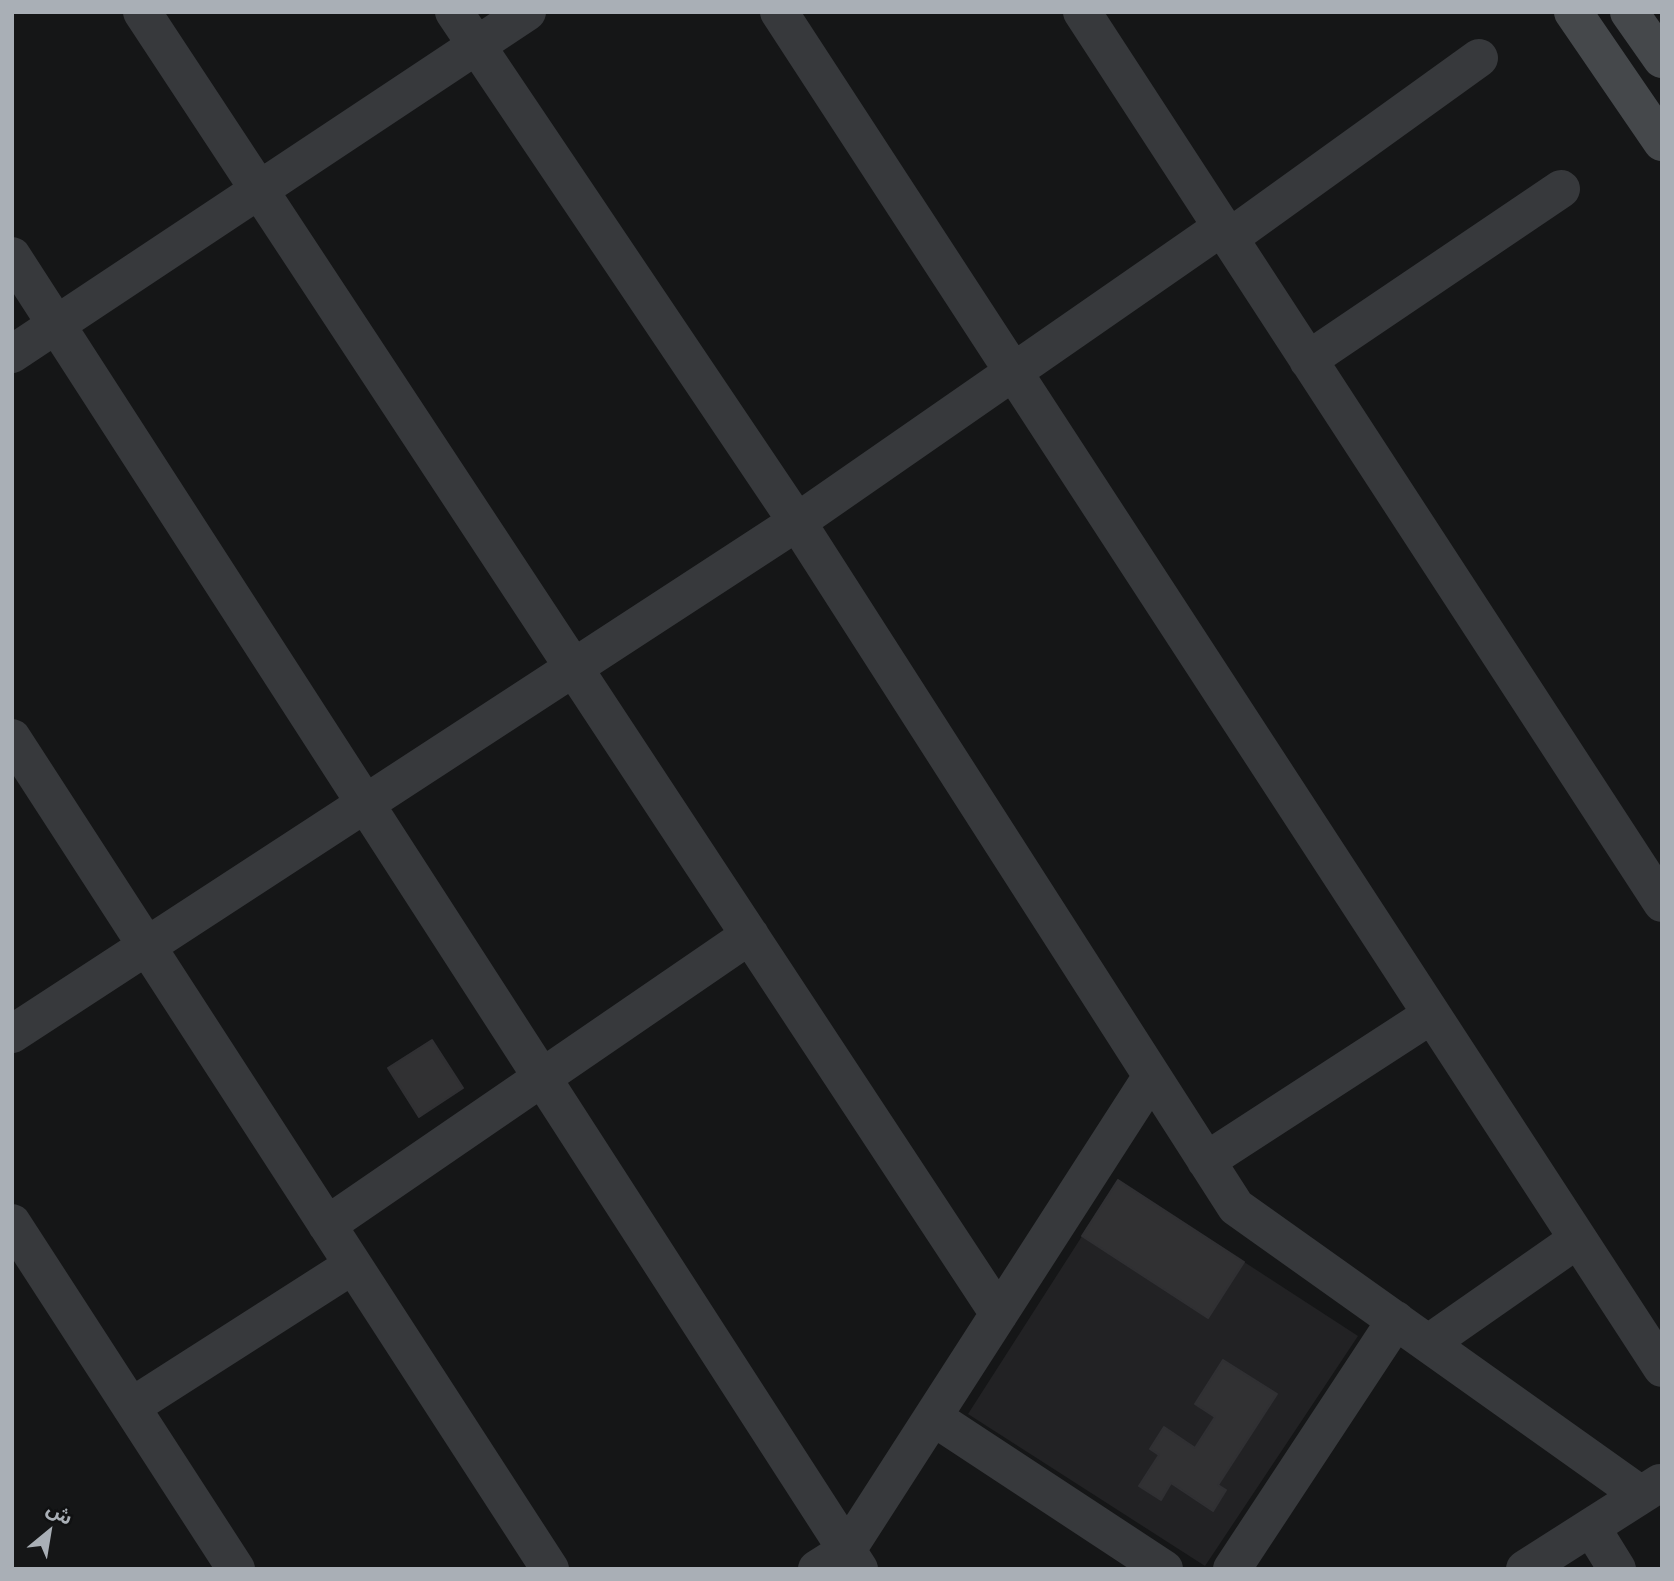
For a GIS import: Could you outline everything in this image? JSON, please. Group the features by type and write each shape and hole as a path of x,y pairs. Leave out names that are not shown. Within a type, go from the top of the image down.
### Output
{"main road":[{"path":"1573,12 1662,142"},
{"path":"1629,12 1662,59"}],"street":[{"path":"142,12 999,1314"},
{"path":"454,12 797,522 1236,1207 1429,1343 1651,1489 1525,1569"},
{"path":"12,354 527,12"},
{"path":"779,12 1662,1368"},
{"path":"1082,12 1662,903"},
{"path":"12,1034 797,522 1013,372 1226,233 1479,58"},
{"path":"1308,360 1561,189"},
{"path":"12,256 542,1078 841,1562 1152,1076"},
{"path":"12,738 550,1569"},
{"path":"327,1225 750,935"},
{"path":"1206,1161 1431,1015"},
{"path":"12,1223 236,1569"},
{"path":"1429,1343 1578,1239"},
{"path":"131,1407 353,1265"},
{"path":"1232,1569 1396,1320"},
{"path":"933,1417 1164,1569"},
{"path":"1591,1527 1617,1569"}],"shaded area":[{"path":"1118,1180 1358,1336 1205,1566 968,1414"}],"building":[{"path":"432,1040 463,1088 419,1117 388,1068"},
{"path":"1118,1180 1244,1262 1208,1318 1082,1236"},
{"path":"1223,1360 1277,1394 1218,1485 1226,1490 1213,1511 1171,1483 1161,1500 1139,1486 1159,1455 1150,1449 1164,1427 1195,1448 1215,1417 1195,1404"}]}
